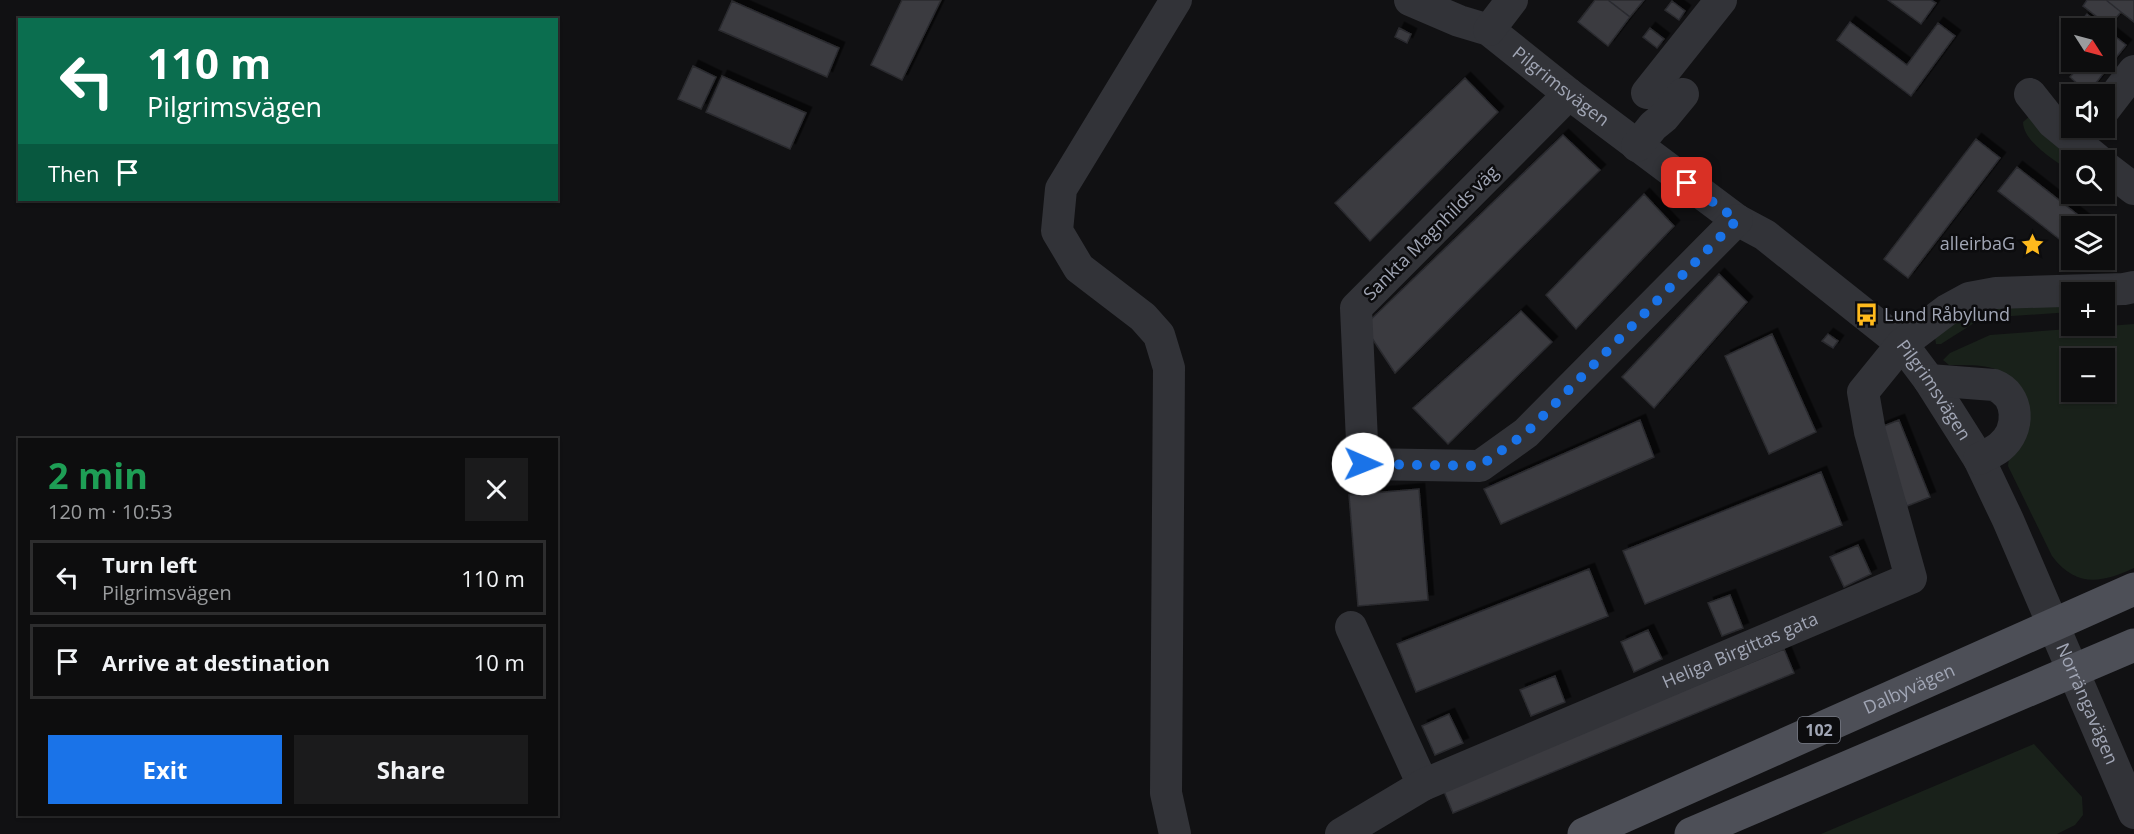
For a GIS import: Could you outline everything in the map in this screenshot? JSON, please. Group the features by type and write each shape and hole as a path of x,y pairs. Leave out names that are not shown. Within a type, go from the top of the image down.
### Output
{"main road":[{"name":"Dalbyvägen","path":"1584,834 2134,589"},
{"name":"102","path":"1691,834 2134,645"}],"street":[{"path":"1175,834 1166,793 1169,368 1159,335 1143,317 1079,268 1057,231 1061,189 1176,0"},
{"name":"Pilgrimsvägen","path":"1410,0 1459,21 1489,30 1637,146 1737,220 1765,235 1902,344 1929,380 1979,459 2054,626"},
{"path":"1489,30 1512,0"},
{"path":"1647,93 1720,0"},
{"path":"2115,96 2134,71"},
{"name":"Sankta Magnhilds väg","path":"1569,94 1356,308 1363,464 1480,466 1526,433 1737,220"},
{"path":"1637,146 1683,94"},
{"path":"2030,94 2053,123 2089,144"},
{"path":"2115,174 2134,189"},
{"path":"1902,344 1937,316 1969,298 1996,293 2124,289 2134,286"},
{"name":"Heliga Birgittas gata","path":"1341,834 1423,785 1911,578 1870,432 1863,392 1902,344"},
{"path":"1929,380 1995,385 2009,394 2015,409 2012,431 1999,447 1979,459"},
{"name":"Norrängavägen","path":"2054,626 2134,813"},
{"path":"1351,627 1423,785"}],"shaded area":[{"path":"2030,116 2066,150 2061,150 2061,165 2034,144 2024,129 2023,122"},
{"path":"2061,304 2061,313 1982,318 1941,344 1936,344 1935,338 1967,309"},
{"path":"2134,324 2134,568 2111,577 2090,580 2070,573 2052,556 2008,466 2017,383 1993,368 1949,365 1943,360 1950,353 1990,335 2061,330 2061,336 2115,336 2115,325"},
{"path":"2034,744 2082,797 2083,815 2075,825 2057,834 1821,834"}],"building":[{"path":"902,0 941,0 902,80 871,65"},
{"path":"1595,0 1608,0 1630,17 1608,46 1578,22"},
{"path":"1608,0 1644,0 1630,17"},
{"path":"1888,0 1931,0 1936,3 1921,24"},
{"path":"2087,0 2106,0 2121,12 2115,19 2099,18 2083,6"},
{"path":"2106,0 2134,0 2134,22 2121,12"},
{"path":"732,1 839,48 827,77 719,30"},
{"path":"1672,1 1685,11 1679,20 1665,10"},
{"path":"1850,22 1907,65 1938,23 1955,36 1911,96 1837,40"},
{"path":"1399,28 1411,34 1407,43 1395,37"},
{"path":"1650,28 1664,39 1657,48 1643,37"},
{"path":"2115,36 2126,45 2115,59"},
{"path":"693,66 716,77 701,109 678,99"},
{"path":"2074,72 2105,72 2095,84 2078,84 2070,77"},
{"path":"722,76 806,113 790,149 706,112"},
{"path":"1465,78 1498,112 1370,241 1335,203"},
{"path":"1563,135 1600,170 1395,373 1364,326"},
{"path":"1976,139 2000,158 1908,278 1884,259"},
{"path":"2017,167 2061,202 2061,204 2079,216 2061,216 2061,240 1998,191"},
{"path":"1644,194 1674,226 1576,329 1546,295"},
{"path":"1719,274 1747,302 1654,408 1622,377"},
{"path":"1521,311 1552,342 1448,444 1413,408"},
{"path":"1772,334 1816,432 1769,454 1725,356"},
{"path":"1828,334 1838,341 1833,348 1822,341"},
{"path":"1640,420 1654,457 1501,524 1484,489"},
{"path":"1899,420 1930,497 1907,506 1876,429"},
{"path":"1821,472 1842,525 1645,604 1623,551"},
{"path":"1419,489 1428,600 1358,606 1349,495"},
{"path":"1858,545 1871,574 1844,587 1830,557"},
{"path":"1589,569 1608,616 1416,692 1397,644"},
{"path":"1730,595 1743,628 1722,636 1708,603"},
{"path":"1648,630 1662,659 1634,672 1621,642"},
{"path":"1784,649 1794,673 1453,813 1443,789"},
{"path":"1555,676 1565,702 1531,716 1520,690"},
{"path":"1449,714 1463,743 1435,755 1422,726"}],"place":[{"name":"alleirbaG","path":"2033,244"},
{"name":"Lund Råbylund","path":"1866,315"}],"route":[{"path":"1363,464 1480,466 1526,433 1737,220 1687,183"}]}
